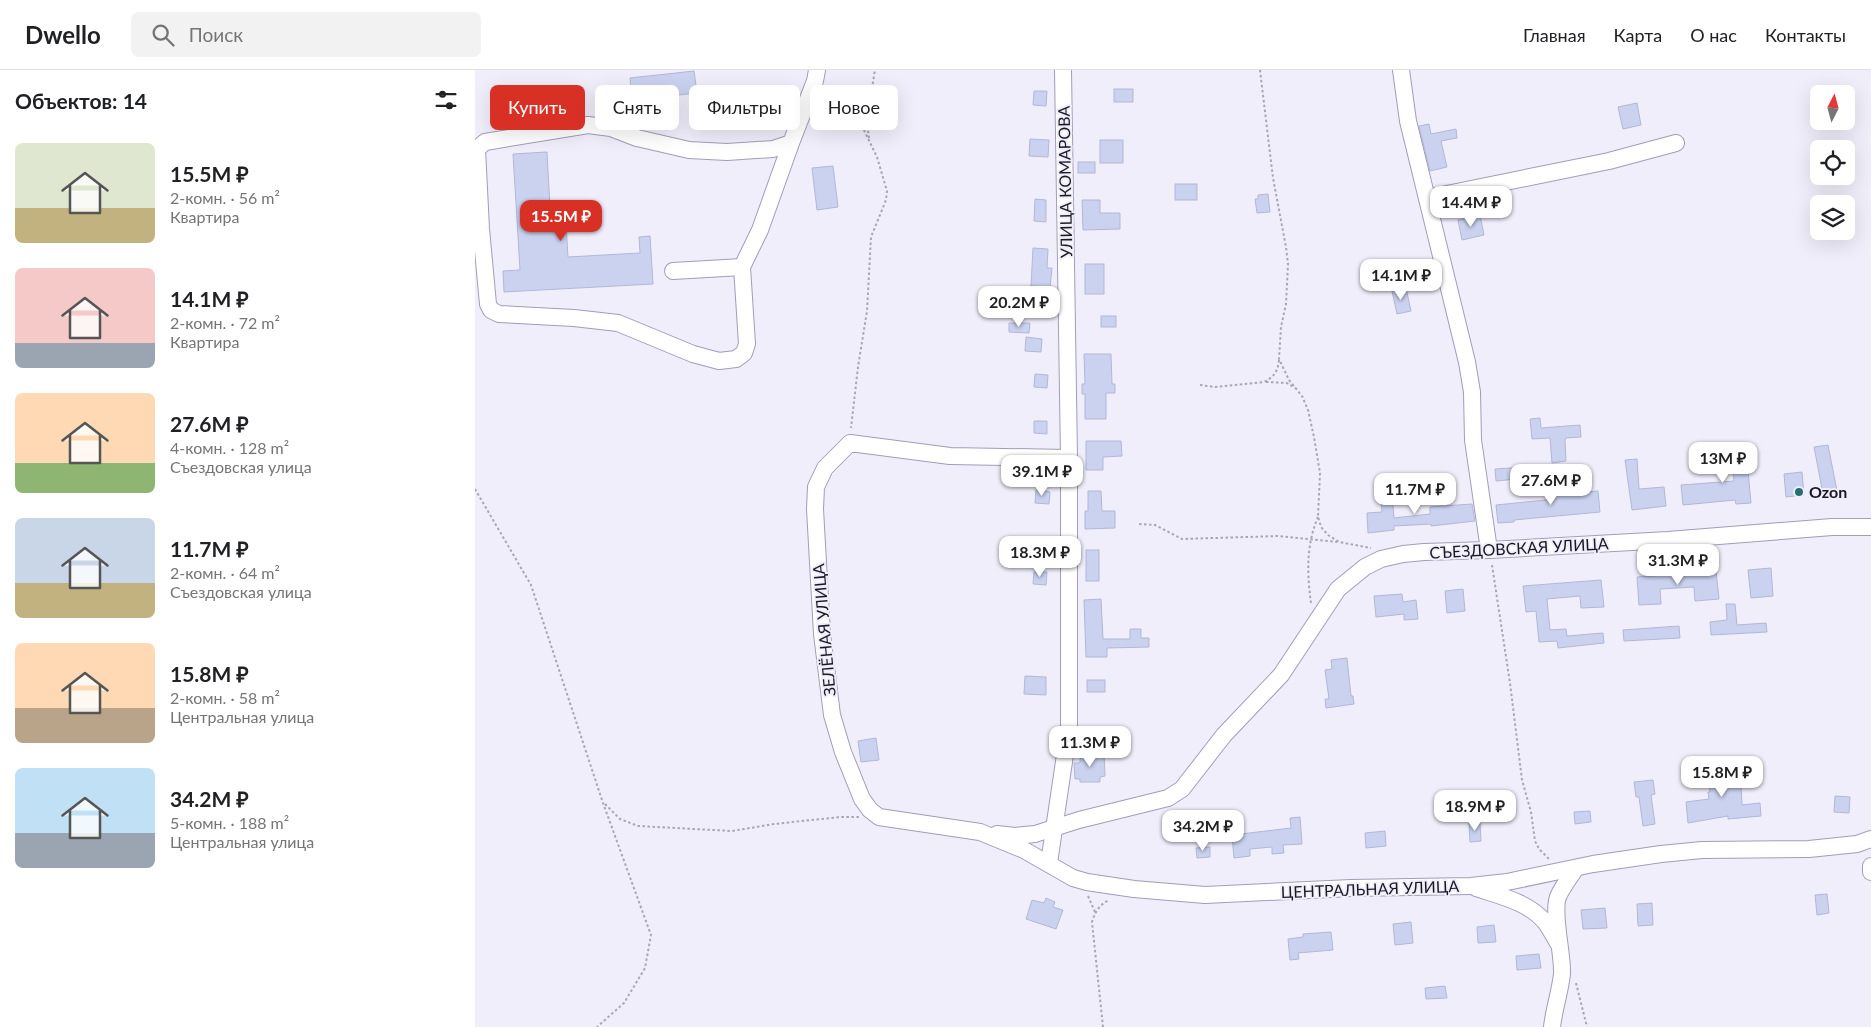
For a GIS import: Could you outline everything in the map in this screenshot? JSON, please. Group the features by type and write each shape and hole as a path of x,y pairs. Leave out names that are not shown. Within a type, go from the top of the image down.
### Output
{"street":[{"name":"УЛИЦА КОМАРОВА","path":"1049,863 1069,728 1069,458 1063,70"},
{"path":"1401,70 1409,121 1467,362 1472,392 1473,440 1489,550"},
{"path":"791,143 773,149 727,152 689,150 637,138 611,128 588,124 485,142 477,149 481,229 488,304 491,310 499,314 574,318 618,323 693,354 719,361 736,359 744,353 747,344 742,267 760,230 816,75"},
{"path":"1427,198 1609,161 1676,143"},
{"path":"673,271 742,267"},
{"path":"850,443 949,456 1069,458"},
{"name":"ЗЕЛЁНАЯ УЛИЦА","path":"850,443 825,468 816,487 815,509 822,634 832,715 843,752 862,799 870,810 879,817"},
{"name":"СЪЕЗДОВСКАЯ УЛИЦА","path":"980,832 1015,836 1035,834 1055,827 1169,798 1183,789 1224,735 1281,674 1338,589 1365,567 1381,559 1403,554 1668,540 1816,528 1871,527"},
{"name":"ЦЕНТРАЛЬНАЯ УЛИЦА","path":"879,817 980,832 1005,841 1049,863 1073,878 1087,882 1205,896 1351,888 1471,886 1507,882 1622,859 1661,854 1702,850 1809,849 1857,844 1871,839"},
{"path":"1871,866 1871,872"},
{"path":"1553,1027 1562,973 1557,898 1569,869"},
{"path":"1471,886 1516,901 1530,908 1545,922 1561,949"}],"path":[{"path":"872,85 875,70"},
{"path":"1260,70 1273,178 1288,264 1286,304 1281,328 1277,371 1264,382"},
{"path":"816,75 826,85"},
{"path":"864,130 870,140"},
{"path":"850,443 858,367 867,311 871,237 886,200 887,191 868,130"},
{"path":"1279,359 1285,372 1302,396 1308,410 1314,437 1320,488 1318,517 1311,538 1308,566 1311,604"},
{"path":"1200,385 1215,387 1271,381 1287,383 1296,389"},
{"path":"475,489 531,585 603,803 651,935 645,968 624,1002 597,1027"},
{"path":"1318,517 1321,527 1328,535 1339,542"},
{"path":"1139,524 1155,525 1182,539 1279,536 1311,538 1376,549"},
{"path":"1489,550 1510,683 1522,780 1531,812 1535,841 1539,849 1569,869"},
{"path":"603,803 620,819 638,826 732,832 775,824 841,817 879,817"},
{"path":"1103,1027 1092,922 1095,912 1103,903 1114,898"},
{"path":"1574,976 1587,1027"}],"building":[{"path":"694,71 696,85 689,85 689,94 679,95 679,85 631,85 630,78"},
{"path":"1114,89 1133,89 1133,102 1114,102"},
{"path":"1034,91 1047,91 1046,106 1033,105"},
{"path":"1637,103 1641,125 1623,129 1618,107"},
{"path":"1429,124 1431,134 1456,129 1457,138 1441,141 1447,167 1430,171 1419,126"},
{"path":"1030,139 1049,140 1048,157 1029,156"},
{"path":"1100,140 1123,140 1123,163 1100,163"},
{"path":"547,152 550,207 565,206 568,257 640,253 639,237 650,236 653,284 504,292 503,271 520,270 513,154"},
{"path":"1078,162 1095,162 1095,173 1078,173"},
{"path":"833,166 838,207 817,210 812,168"},
{"path":"1175,184 1197,184 1197,200 1175,200"},
{"path":"1268,194 1270,212 1257,213 1255,199 1258,199 1258,195"},
{"path":"1035,199 1046,200 1046,222 1034,221"},
{"path":"1082,200 1100,200 1100,213 1120,213 1120,229 1083,230"},
{"path":"1480,215 1484,235 1462,240 1458,220"},
{"path":"1033,248 1048,249 1047,268 1052,268 1050,288 1031,286"},
{"path":"1085,264 1104,264 1104,294 1085,294"},
{"path":"1406,288 1411,311 1397,314 1392,291"},
{"path":"1101,316 1116,316 1116,327 1101,327"},
{"path":"1009,323 1030,323 1029,333 1009,332"},
{"path":"1026,337 1042,339 1041,352 1025,351"},
{"path":"1084,354 1111,354 1112,384 1115,384 1115,393 1106,393 1106,419 1085,419 1085,394 1082,394 1082,384 1085,384"},
{"path":"1035,374 1048,375 1047,388 1034,387"},
{"path":"1540,418 1541,428 1580,425 1581,437 1566,438 1565,440 1566,461 1552,463 1550,438 1532,439 1530,419"},
{"path":"1034,421 1047,421 1047,434 1034,433"},
{"path":"1086,441 1121,441 1122,456 1103,457 1103,470 1086,470"},
{"path":"1828,445 1838,496 1824,499 1814,447"},
{"path":"1749,448 1750,460 1747,460 1751,503 1736,504 1735,500 1683,505 1681,485 1734,481 1732,462 1726,462 1725,450"},
{"path":"1637,459 1639,489 1664,487 1666,506 1632,510 1625,460"},
{"path":"1527,467 1528,478 1496,481 1495,469"},
{"path":"1802,472 1804,495 1786,497 1784,474"},
{"path":"1391,483 1394,518 1430,514 1430,507 1472,504 1475,521 1431,526 1431,524 1394,526 1394,530 1368,533 1367,513 1382,512 1379,484"},
{"path":"1573,487 1573,493 1598,491 1600,512 1498,523 1496,505 1555,499 1554,488"},
{"path":"1036,490 1050,492 1049,504 1035,503"},
{"path":"1088,491 1101,491 1102,511 1115,511 1115,528 1085,529 1085,511 1088,511"},
{"path":"1086,550 1099,550 1099,581 1086,581"},
{"path":"1771,568 1773,596 1751,598 1748,570"},
{"path":"1716,571 1719,599 1695,601 1694,587 1660,589 1661,604 1639,605 1637,577"},
{"path":"1034,572 1047,572 1046,585 1033,584"},
{"path":"1601,580 1604,607 1581,608 1580,596 1547,599 1550,630 1566,629 1567,636 1603,633 1604,643 1558,648 1557,641 1539,642 1536,611 1526,612 1523,586"},
{"path":"1463,589 1465,611 1447,613 1445,591"},
{"path":"1402,594 1403,602 1416,600 1418,619 1404,620 1404,614 1376,617 1374,596"},
{"path":"1101,599 1103,639 1130,639 1130,629 1141,629 1141,638 1149,638 1149,647 1107,648 1107,657 1086,657 1084,600"},
{"path":"1726,604 1735,604 1737,625 1766,623 1767,632 1711,635 1710,622 1727,620"},
{"path":"1679,626 1680,638 1624,641 1623,630"},
{"path":"1347,658 1351,696 1353,696 1354,704 1326,708 1325,699 1329,699 1325,670 1332,669 1331,660"},
{"path":"1025,676 1046,677 1046,695 1024,694"},
{"path":"1087,680 1105,680 1105,692 1087,692"},
{"path":"876,738 879,760 861,762 858,741"},
{"path":"1104,754 1105,776 1100,777 1100,782 1080,782 1080,779 1075,779 1074,763 1080,763 1080,755"},
{"path":"1707,767 1740,767 1742,805 1760,803 1761,816 1728,819 1728,816 1688,823 1686,802 1709,799"},
{"path":"1653,780 1655,794 1651,795 1655,824 1643,826 1639,797 1636,797 1634,782"},
{"path":"1835,796 1850,797 1849,813 1834,812"},
{"path":"1590,811 1591,822 1575,824 1574,812"},
{"path":"1300,817 1302,844 1283,845 1284,853 1272,854 1272,847 1250,849 1250,856 1234,858 1232,835 1291,828 1290,818"},
{"path":"1469,823 1480,823 1481,841 1470,842"},
{"path":"1385,831 1386,846 1366,848 1365,833"},
{"path":"1210,847 1210,857 1197,858 1196,848"},
{"path":"1827,894 1829,913 1817,915 1815,895"},
{"path":"1046,898 1055,902 1053,907 1063,910 1056,929 1026,919 1032,900 1044,903"},
{"path":"1652,903 1653,925 1638,926 1637,904"},
{"path":"1605,908 1607,928 1583,929 1581,910"},
{"path":"1411,922 1413,943 1395,945 1393,924"},
{"path":"1494,925 1496,942 1478,943 1477,927"},
{"path":"1331,932 1333,950 1298,953 1299,959 1290,960 1288,939 1303,937 1303,934"},
{"path":"1539,954 1541,968 1517,970 1516,956"},
{"path":"1445,986 1447,998 1426,999 1425,988"}],"place":[{"name":"Ozon","path":"1799,492"}]}
